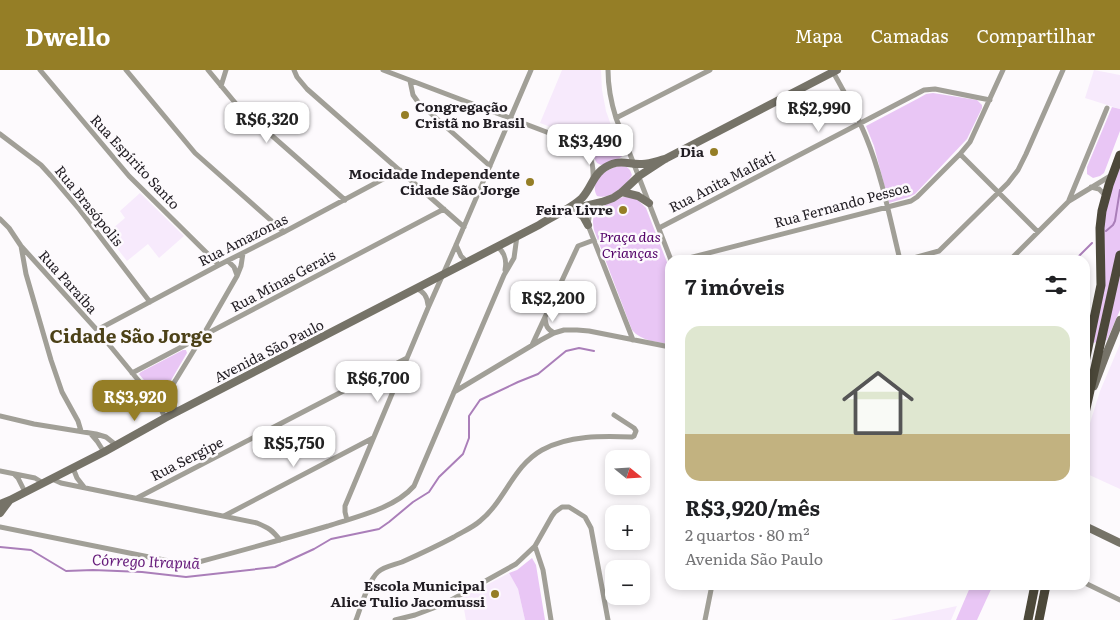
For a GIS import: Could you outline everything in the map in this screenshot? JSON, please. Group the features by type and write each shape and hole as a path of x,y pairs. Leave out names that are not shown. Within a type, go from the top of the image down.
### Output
{"highway":[{"path":"1090,338 1101,285 1101,219 1106,196 1120,155"},
{"path":"1090,389 1120,255"},
{"path":"1028,620 1034,590"},
{"path":"1039,620 1045,590"}],"main road":[{"name":"Avenida São Paulo","path":"539,224 573,210 608,200 622,192 638,176 665,159 835,71"},
{"name":"Avenida São Paulo","path":"0,504 116,446 165,418 539,224 578,201 591,182 603,169 612,164 643,164 665,159"},
{"path":"591,182 591,204"},
{"path":"622,192 638,196 649,203"},
{"path":"573,210 583,216 588,225"},
{"path":"1090,398 1120,320"},
{"name":"Avenida São Paulo","path":"0,514 10,500"},
{"path":"1090,528 1120,542"}],"street":[{"name":"Rua Espírito Santo","path":"40,70 129,176 219,265"},
{"path":"126,70 195,153 284,232"},
{"path":"208,70 240,108 345,200"},
{"path":"221,86 226,70"},
{"path":"294,70 297,77 307,88 464,227"},
{"path":"383,70 573,142 586,150 592,160 594,169 591,182"},
{"path":"347,520 344,512 345,506 531,70"},
{"path":"608,70 610,96 616,118 669,255"},
{"path":"616,118 710,70"},
{"name":"Rua Fernando Pessoa","path":"701,255 911,201 970,142 1003,70"},
{"path":"927,255 939,252 1014,176 1063,70"},
{"path":"835,71 870,148 888,207 899,255"},
{"path":"410,81 413,95 418,102 490,166"},
{"name":"Rua Anita Malfati","path":"659,228 917,94 930,89 990,100"},
{"path":"1069,201 1107,108"},
{"name":"Rua Brasópolis","path":"0,134 41,165 51,176 79,209 150,302"},
{"path":"960,154 1038,232"},
{"name":"Rua Amazonas","path":"97,330 400,170"},
{"path":"1015,255 1069,201 1113,174"},
{"path":"1090,187 1099,189 1106,196"},
{"path":"591,204 588,225 633,340"},
{"name":"Rua Minas Gerais","path":"132,373 444,209"},
{"name":"Rua Paraíba","path":"0,219 9,228 21,246 97,330 153,399 161,404"},
{"path":"0,527 186,564 280,540 347,520 372,512 407,494 414,486 504,275 514,258 517,236"},
{"path":"532,345 578,246 594,240"},
{"path":"456,245 461,256 467,262"},
{"path":"21,246 26,274 51,360 62,392 78,421 81,432"},
{"path":"497,246 504,253 506,260 504,275"},
{"path":"165,418 161,404 237,276 243,253"},
{"path":"228,261 234,267 237,276"},
{"path":"416,288 425,294 428,299 428,308"},
{"path":"545,318 546,326 554,333"},
{"path":"454,392 532,345 554,333 564,330 589,330 665,346"},
{"name":"Rua Sergipe","path":"137,498 407,358"},
{"path":"171,389 171,400 177,412"},
{"path":"356,620 366,592 376,573 385,567 434,547 480,521 492,508 519,469 542,450 556,444 581,438 634,436 636,431 634,428 614,415"},
{"path":"0,416 96,434 106,437 116,446"},
{"path":"90,433 104,452"},
{"path":"224,516 374,437"},
{"path":"73,468 77,478 84,487"},
{"path":"0,471 35,478 42,484"},
{"path":"14,473 25,492"},
{"path":"52,479 61,483 257,523 273,531 280,540"},
{"path":"395,620 444,604 507,569 535,546 555,512 562,507 570,507 585,517 591,528 608,620"},
{"path":"535,546 543,570 551,620"},
{"path":"1090,585 1120,600"},
{"path":"705,620 711,590"}],"shaded area":[{"path":"562,70 601,70 606,111 617,142 614,149 611,150 540,123"},
{"path":"1094,70 1120,75 1120,109 1085,98"},
{"path":"140,193 184,236 159,258 148,244 127,261 106,234 125,218 120,211"},
{"path":"1120,344 1120,489 1090,475 1090,423 1100,391"},
{"name":"Escola Municipal Alice Tulio Jacomussi","path":"509,573 518,589 525,620 466,620 462,598"},
{"path":"957,606 951,620 891,620"}],"green space":[{"path":"933,93 977,100 982,105 982,108 967,139 915,194 889,203 874,146 866,126 926,94"},
{"path":"1112,107 1120,109 1120,131 1104,173 1093,178 1087,174 1087,167"},
{"path":"585,140 612,150 616,147 616,141 619,140 623,155 616,160 601,165 597,163 584,143"},
{"path":"1120,161 1120,310 1107,340 1093,343 1105,211"},
{"path":"621,166 627,167 632,175 622,188 607,196 597,196 595,185 597,180 610,169"},
{"name":"Praça das Crianças","path":"628,196 638,200 646,208 665,257 665,343 640,337 632,330 594,230 593,218 595,214 610,202"},
{"path":"186,350 187,353 163,394 160,396 156,395 139,374"},
{"path":"532,558 536,565 545,620 525,620 518,589 509,573 517,570"},
{"path":"969,590 991,590 977,620 956,620"}],"waterway":[{"name":"Córrego Itrapuã","path":"1106,231 1115,221 1120,190"},
{"name":"Córrego Itrapuã","path":"1080,255 1092,243"},
{"name":"Córrego Itrapuã","path":"0,547 31,550 66,571 142,572 186,577 275,567 331,539 379,529 429,492 439,477 463,454 469,438 469,416 480,400 538,374 566,351 579,348 594,351"}],"place":[{"name":"Congregação Cristã no Brasil","path":"405,115"},
{"name":"Dia","path":"714,152"},
{"name":"Mocidade Independente Cidade São Jorge","path":"530,182"},
{"name":"Feira Livre","path":"623,210"},
{"name":"Escola Municipal Alice Tulio Jacomussi","path":"495,594"}],"district":[{"name":"Cidade São Jorge","path":"131,336"}]}
